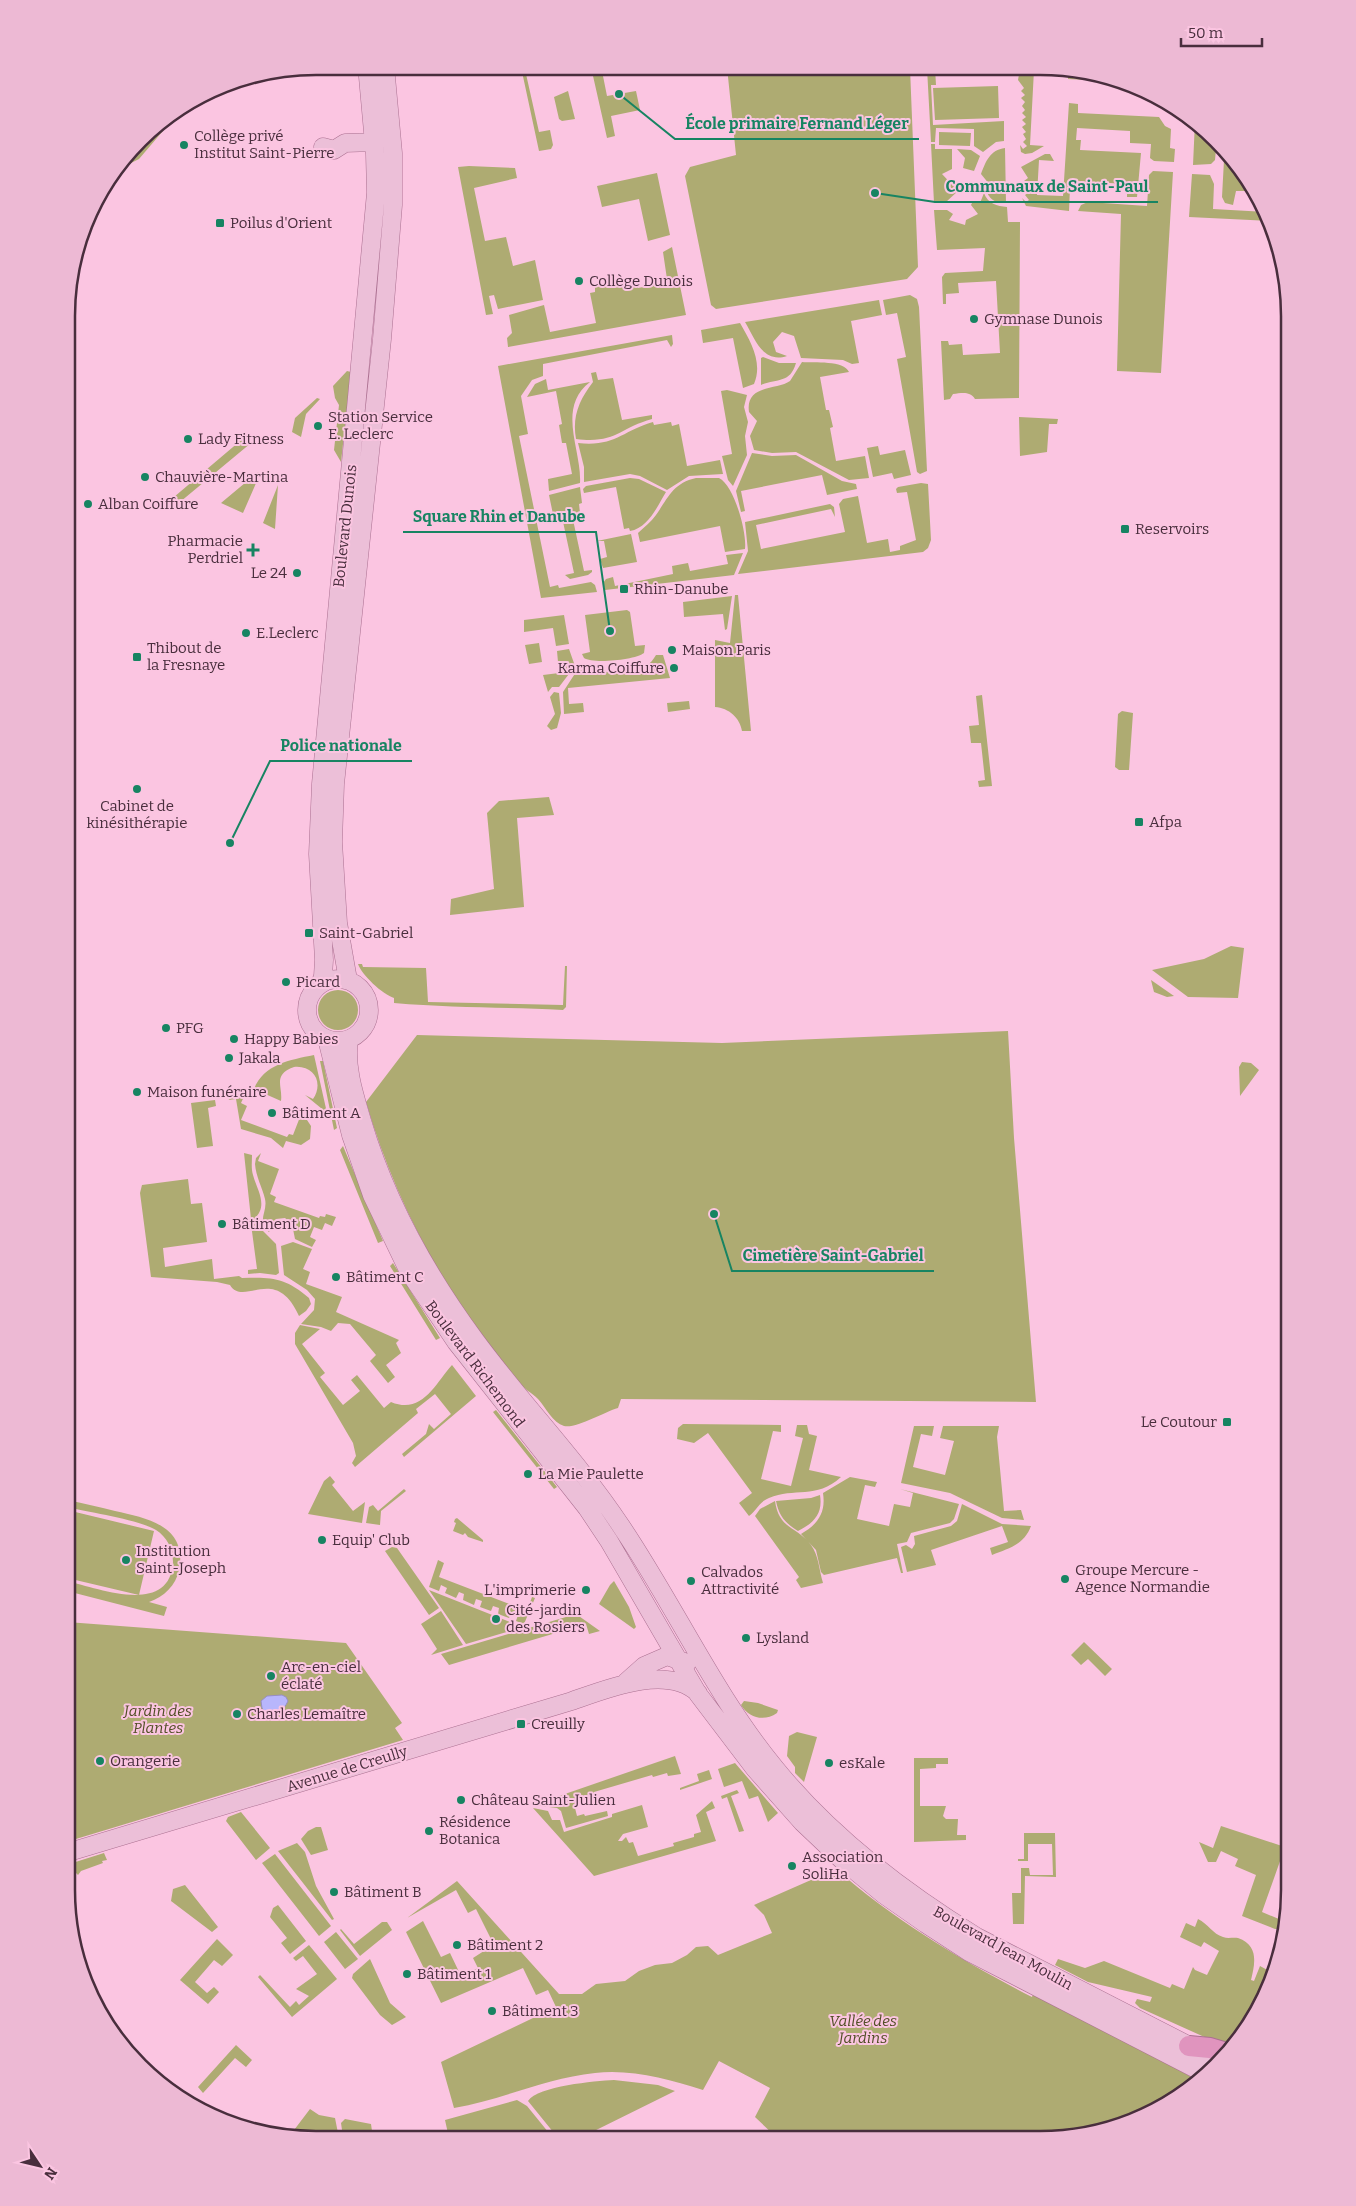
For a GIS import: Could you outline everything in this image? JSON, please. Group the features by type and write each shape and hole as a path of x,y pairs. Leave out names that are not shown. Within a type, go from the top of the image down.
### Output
{"highway":[{"path":"1189,2046 1219,2051"}],"main road":[{"name":"Boulevard Dunois","path":"320,986 324,960 318,854 321,784 374,223 374,142 368,75"},
{"name":"Boulevard Dunois","path":"348,980 338,923 333,842 335,784 382,339 393,205 390,120 386,75"},
{"path":"323,147 334,150 345,144 374,142 382,136 390,120"},
{"path":"332,980 348,980 361,989 366,997 369,1010 363,1028 349,1039 339,1041 327,1038 315,1030 308,1012 310,999 320,986 332,980"},
{"name":"Boulevard Richemond","path":"327,1038 351,1135 372,1195 409,1272 460,1348 588,1508 680,1661"},
{"name":"Boulevard Richemond","path":"349,1039 347,1062 366,1136 399,1214 435,1281 476,1341 605,1502 653,1574 683,1630"},
{"path":"633,1683 680,1661 683,1630"},
{"name":"Boulevard Jean Moulin","path":"683,1630 716,1686 775,1768 814,1812 853,1849 914,1897 977,1937 1212,2058"},
{"name":"Boulevard Jean Moulin","path":"680,1661 696,1668 716,1686"},
{"name":"Boulevard Jean Moulin","path":"680,1661 698,1694 755,1769 802,1822 842,1860 883,1894 968,1952 1199,2071"},
{"path":"633,1683 662,1680 676,1682 690,1687 698,1694"},
{"name":"Avenue de Creully","path":"75,1850 633,1683"}],"green space":[{"path":"523,75 526,75 539,132 550,130 553,145 551,149 539,151"},
{"path":"593,75 607,75 603,76 607,96 636,91 640,110 611,116 615,136 607,138"},
{"path":"728,75 910,75 918,267 907,279 716,309 711,305 685,176 690,167 736,155"},
{"path":"927,75 935,75 936,85 931,85 933,125 1004,121 1004,141 996,142 983,152 974,146 974,129 936,128 935,142 931,142"},
{"path":"1019,75 1034,75 1030,145 1044,146 1032,153 1025,154 1021,152 1020,145 1023,149 1027,146 1023,142 1026,139 1023,134 1026,132 1022,127 1026,124 1022,120 1026,117 1022,113 1025,110 1022,106 1025,102 1021,98 1025,95 1021,91 1024,88 1018,80"},
{"path":"1068,77 1087,80 1068,79"},
{"path":"998,86 999,118 935,120 933,88"},
{"path":"568,91 575,119 562,121 559,119 554,97"},
{"path":"1069,103 1078,104 1078,113 1159,117 1165,126 1171,129 1170,148 1175,149 1174,162 1154,161 1150,158 1151,144 1130,143 1130,131 1077,128 1076,140 1081,140 1080,150 1141,153 1137,197 1127,197 1127,184 1074,181 1073,188 1070,188 1069,211 1026,206 1022,198 1026,202 1029,200 1025,195 1029,192 1025,188 1028,185 1024,181 1028,178 1021,167 1045,154 1050,154 1054,161 1039,160 1037,195 1063,196"},
{"path":"166,128 139,159 129,164"},
{"path":"1195,131 1216,152 1215,160 1211,164 1193,165"},
{"path":"939,132 971,133 970,146 939,145"},
{"path":"931,144 935,144 935,149 952,149 952,169 942,174 958,191 946,202 934,203"},
{"path":"1005,148 1006,203 997,202 990,198 987,192 994,190 981,174 992,154"},
{"path":"957,149 971,150 980,156 974,171 963,168 965,158"},
{"path":"1224,161 1246,191 1236,191 1233,205 1225,203 1222,197"},
{"path":"458,167 515,168 517,178 474,188 485,241 506,237 513,266 535,260 543,300 498,309 494,295 489,296 493,314 486,315"},
{"path":"1153,171 1173,172 1161,373 1117,371 1121,214 1078,211 1081,205 1088,202 1147,206 1149,175"},
{"path":"657,173 670,235 648,241 639,199 602,207 597,186"},
{"path":"1192,174 1210,175 1214,184 1213,209 1257,211 1261,221 1189,217"},
{"path":"984,193 993,204 1007,207 1008,222 1020,222 1019,398 975,399 971,395 963,393 953,394 950,399 944,400 941,341 948,341 949,345 962,344 963,355 1000,353 996,281 958,283 959,293 946,294 946,304 943,304 942,277 945,273 983,271 985,248 937,250 934,210 947,210 953,214 949,220 965,225 966,220 978,214 971,205 973,201 980,203"},
{"path":"672,247 686,315 508,347 507,338 512,333 509,315 544,305 550,332 596,323 590,293 595,292 595,287 620,282 621,285 636,282 638,288 664,283 667,279 663,252"},
{"path":"910,295 917,299 919,307 927,471 920,474 917,472 897,359 906,357 897,313 886,315 883,300"},
{"path":"879,300 882,315 851,321 859,363 852,364 843,360 801,358 794,336 782,332 773,342 776,352 787,356 771,356 760,348 745,322"},
{"path":"740,323 752,345 757,368 754,384 743,388 733,338 703,343 701,330"},
{"path":"672,335 673,344 671,347 667,340 543,364 543,376 532,380 521,396 528,434 519,436 550,587 558,585 559,588 591,582 595,585 597,592 541,598 498,366"},
{"path":"761,358 779,363 796,363 787,377 761,385"},
{"path":"802,362 835,364 846,368 849,372 820,377 826,410 829,410 833,427 830,428 836,461 865,456 869,478 849,480 796,452 772,453 754,450 750,436 757,421 749,412 749,403 752,397 764,389 790,381"},
{"path":"347,371 351,372 341,462 334,450 339,405 335,398 333,386"},
{"path":"596,372 598,380 613,378 622,420 652,415 652,419 609,437 589,440 576,439 575,423 580,402 593,382 591,373"},
{"path":"546,379 548,390 590,382 580,392 574,404 572,417 580,470 580,483 549,491 548,479 572,474 566,443 562,443 559,425 562,424 556,391 527,397 535,384"},
{"path":"727,390 747,395 744,407 748,422 745,436 747,455 733,486 728,480 722,456 732,454 721,391"},
{"path":"317,398 320,399 306,414 301,437 292,432 295,418"},
{"path":"1019,417 1058,419 1057,424 1049,424 1047,452 1020,456"},
{"path":"653,422 654,425 671,422 672,426 679,424 687,466 720,460 723,474 689,476 667,490 640,476 630,474 584,482 584,467 578,443 601,443"},
{"path":"246,436 251,443 180,502 174,497"},
{"path":"878,446 880,455 905,450 911,475 894,479 892,473 873,477 867,448"},
{"path":"752,453 772,456 796,455 842,481 856,484 857,489 827,495 822,475 741,491 745,511 741,512 736,491"},
{"path":"258,472 260,474 243,513 221,503"},
{"path":"630,478 639,479 666,492 647,521 642,526 630,531 629,528 624,529 616,487 584,493 583,489 586,486"},
{"path":"696,478 719,478 725,482 742,521 745,549 725,552 720,526 640,542 638,533 654,518 676,487"},
{"path":"921,483 928,484 931,540 928,548 923,552 738,574 748,551 745,522 830,504 834,507 835,517 831,509 756,525 761,549 845,532 839,504 843,499 858,496 867,543 888,539 890,552 900,550 900,546 916,540 907,492 897,493 896,489"},
{"path":"278,485 275,529 263,523"},
{"path":"580,487 582,503 579,504 580,513 572,515 584,571 592,570 592,572 588,575 570,579 565,575 574,573 562,517 554,519 549,495"},
{"path":"631,534 637,562 603,568 600,559 607,557 604,541 597,541"},
{"path":"743,553 734,575 605,590 603,583 606,579 613,577 615,586 673,574 672,566 688,563 690,571 728,564 726,555"},
{"path":"735,595 738,595 751,731 742,731 739,722 733,714 725,709 715,707 715,640 730,643"},
{"path":"732,596 727,629 725,630 723,614 684,617 683,602"},
{"path":"627,610 630,612 635,646 645,645 644,653 632,658 614,660 596,661 584,658 582,654 590,652 585,615"},
{"path":"564,615 569,644 556,646 553,628 524,632 524,620"},
{"path":"539,643 542,662 529,664 525,645"},
{"path":"569,649 575,666 559,687 552,687 548,692 543,675 559,673 557,651"},
{"path":"656,655 663,655 670,678 568,688 569,704 583,703 584,712 564,714 563,692 578,669 591,672 611,672 639,668 651,662"},
{"path":"554,692 559,693 561,713 557,728 551,730 547,726 555,714 550,697"},
{"path":"982,695 992,786 979,787 978,781 985,780 981,743 971,743 969,726 979,725 976,696"},
{"path":"689,701 690,709 668,712 667,703"},
{"path":"1122,711 1133,713 1129,770 1119,770 1115,767 1118,714"},
{"path":"549,797 554,815 517,818 524,907 450,915 451,899 494,889 487,813 499,801"},
{"path":"1231,946 1244,948 1238,998 1188,997 1152,970 1204,959"},
{"path":"358,964 362,964 363,967 426,968 428,1002 563,1005 565,966 567,966 566,1007 563,1010 394,1003 394,998 373,984"},
{"path":"1151,980 1174,996 1167,997 1154,992"},
{"path":"334,990 342,990 349,993 355,999 358,1010 355,1021 349,1027 342,1030 334,1030 327,1027 321,1021 318,1014 318,1006 321,999 327,993"},
{"path":"1008,1031 1014,1138 1036,1402 621,1399 618,1408 576,1425 564,1426 553,1419 538,1399 518,1382 493,1351 447,1285 427,1250 393,1178 366,1102 417,1035 722,1043"},
{"path":"314,1055 327,1113 305,1095 313,1099 316,1093 317,1081 312,1072 301,1067 287,1070 281,1077 281,1101 254,1089 264,1074 279,1064"},
{"path":"320,1061 323,1061 337,1128 334,1130"},
{"path":"1242,1062 1251,1063 1259,1070 1240,1096 1239,1067"},
{"path":"247,1090 241,1103 247,1106 241,1120 287,1137 289,1134 293,1135 300,1117 307,1120 311,1126 310,1139 301,1145 286,1141 283,1148 271,1138 241,1129 236,1099 228,1100"},
{"path":"215,1100 216,1106 208,1108 213,1146 197,1148 191,1103"},
{"path":"343,1146 383,1241 378,1243 340,1150"},
{"path":"244,1153 252,1155 252,1172 261,1198 261,1209 254,1219 251,1219"},
{"path":"261,1153 258,1161 279,1169 270,1194 276,1197 274,1202 319,1218 320,1216 325,1217 326,1214 336,1217 332,1226 325,1223 322,1230 314,1227 310,1237 316,1240 312,1247 295,1239 292,1224 285,1218 276,1219 269,1232 265,1228 263,1220 266,1204 255,1164 256,1158"},
{"path":"188,1179 191,1204 202,1203 207,1242 163,1248 165,1267 212,1259 214,1279 239,1276 242,1278 270,1278 285,1282 309,1298 311,1304 306,1311 299,1316 290,1300 280,1292 270,1289 243,1292 236,1291 230,1285 217,1282 151,1277 140,1193 142,1185"},
{"path":"255,1223 276,1244 279,1273 276,1275 248,1274 248,1270 257,1269 251,1224"},
{"path":"293,1242 312,1249 303,1269 310,1272 306,1284 342,1297 336,1312 399,1340 396,1343 401,1353 386,1365 395,1377 388,1383 370,1361 376,1355 350,1324 338,1323 331,1331 321,1327 301,1324 314,1310 315,1299 307,1290 284,1275 281,1246"},
{"path":"393,1263 440,1338 436,1340 390,1266"},
{"path":"300,1325 320,1329 302,1344 325,1373 320,1377 343,1405 360,1391 351,1380 357,1375 384,1408 391,1402 402,1405 411,1404 427,1396 452,1365 476,1396 404,1457 402,1454 426,1434 429,1424 434,1429 451,1414 435,1394 416,1409 418,1413 355,1467 352,1463 356,1456 353,1443 295,1344 295,1333"},
{"path":"496,1410 557,1487 554,1489 493,1412"},
{"path":"683,1424 781,1425 781,1432 773,1431 761,1479 791,1486 803,1438 795,1436 797,1425 807,1425 809,1434 817,1436 809,1470 841,1477 832,1484 814,1491 787,1493 769,1498 749,1516 739,1503 752,1493 708,1433 694,1443 677,1439 678,1428"},
{"path":"914,1426 934,1426 932,1436 921,1434 913,1467 945,1475 954,1441 940,1438 943,1426 999,1426 997,1437 1004,1511 1021,1510 1024,1520 1002,1518 950,1493 901,1483"},
{"path":"330,1476 335,1482 332,1485 353,1511 365,1502 362,1523 308,1514 324,1481"},
{"path":"850,1477 877,1482 875,1487 865,1485 857,1519 889,1526 894,1504 910,1507 913,1493 900,1489 959,1504 954,1519 950,1523 911,1533 907,1542 897,1544 903,1573 901,1573 897,1558 824,1575 821,1572 816,1550 801,1534 816,1522 822,1512 823,1493"},
{"path":"404,1489 406,1491 381,1511 380,1525 366,1523 369,1507 373,1505 378,1511"},
{"path":"820,1495 819,1513 809,1525 798,1531 783,1519 776,1501 811,1498"},
{"path":"775,1501 777,1510 784,1523 806,1539 814,1549 823,1583 801,1588 796,1580 799,1577 755,1516 760,1509"},
{"path":"75,1502 152,1521 171,1534 177,1543 180,1555 179,1570 175,1581 168,1590 160,1597 149,1602 167,1607 164,1616 75,1593 75,1583 113,1593 146,1594 159,1589 169,1579 173,1562 169,1544 156,1530 126,1520 75,1509"},
{"path":"962,1504 1002,1524 1031,1526 1020,1542 992,1555 990,1548 1008,1542 1002,1526 931,1550 936,1565 907,1572 901,1547 906,1545 912,1549 915,1544 914,1536 951,1526 957,1521"},
{"path":"75,1512 154,1531 139,1595 75,1580"},
{"path":"457,1518 483,1542 468,1537 465,1533 463,1535 453,1531 456,1523 454,1522"},
{"path":"392,1547 397,1548 439,1608 429,1615 385,1551"},
{"path":"438,1560 444,1563 439,1577 527,1611 532,1597 535,1598 524,1624 516,1621 518,1615 512,1612 509,1618 498,1614 499,1608 493,1606 491,1611 480,1607 482,1601 476,1599 474,1605 463,1600 464,1594 459,1592 456,1598 445,1593 447,1588 441,1585 439,1591 429,1587"},
{"path":"614,1581 629,1607 636,1627 634,1629 599,1604"},
{"path":"429,1590 523,1627 466,1644"},
{"path":"441,1611 463,1645 431,1655 437,1649 421,1624"},
{"path":"576,1614 600,1631 589,1634 586,1624 449,1665 441,1654"},
{"name":"Jardin des Plantes","path":"75,1623 346,1643 402,1723 395,1728 403,1740 75,1839"},
{"path":"1084,1642 1112,1669 1105,1676 1088,1659 1081,1665 1071,1655"},
{"path":"744,1701 758,1703 778,1710 772,1716 762,1718 752,1716 741,1705"},
{"path":"797,1732 817,1737 804,1782 795,1773 795,1767 787,1756 789,1736"},
{"path":"675,1756 681,1774 668,1776 667,1773 653,1777 652,1775 594,1792 594,1795 580,1799 580,1802 574,1804 577,1816 607,1811 608,1816 566,1828 561,1811 557,1808 533,1805"},
{"path":"914,1758 948,1758 948,1764 936,1764 936,1768 920,1769 920,1806 946,1806 943,1816 946,1819 958,1819 957,1835 966,1835 966,1840 914,1842"},
{"path":"735,1763 778,1813 768,1822 758,1796 749,1799 742,1781 724,1787 718,1769"},
{"path":"709,1770 712,1779 680,1790 680,1788 699,1781 697,1774"},
{"path":"737,1790 739,1793 731,1796 744,1831 739,1832 727,1797 722,1799 721,1796"},
{"path":"712,1801 715,1808 706,1812 716,1841 594,1876 533,1808 548,1811 552,1820 560,1820 564,1832 612,1817 612,1814 642,1805 648,1827 623,1834 618,1841 622,1841 626,1837 629,1843 633,1842 638,1856 674,1846 673,1843 694,1837 694,1834 701,1832 696,1815"},
{"path":"241,1812 270,1848 256,1860 226,1821 228,1817"},
{"path":"1221,1826 1281,1846 1281,1858 1262,1912 1279,1919 1278,1929 1242,1916 1256,1875 1235,1866 1238,1859 1221,1851 1216,1862 1208,1862 1199,1842 1213,1848"},
{"path":"321,1827 328,1850 311,1855 301,1839 308,1831"},
{"path":"1024,1833 1055,1833 1056,1877 1025,1876 1024,1924 1013,1924 1012,1893 1021,1893 1021,1868 1029,1868 1030,1875 1053,1875 1052,1844 1028,1844 1028,1861 1018,1861 1018,1859 1024,1859"},
{"path":"297,1843 305,1852 316,1886 334,1919 332,1920 278,1851"},
{"path":"104,1853 107,1860 81,1871 78,1875 75,1873 75,1862"},
{"path":"275,1854 331,1926 319,1936 262,1863"},
{"name":"Vallée des Jardins","path":"836,1869 882,1906 955,1955 1032,1997 1034,1991 1192,2077 1160,2099 1132,2113 1087,2126 1040,2131 770,2131 755,2117 770,2088 719,2061 703,2090 636,2074 623,2072 595,2073 559,2079 489,2100 454,2108 441,2062 556,2007 548,1990 536,1995 523,1968 441,2003 406,1932 423,1921 441,1957 450,1953 461,1976 478,1968 473,1958 487,1949 485,1945 492,1941 476,1909 468,1913 456,1890 407,1918 457,1881 559,1994 582,1994 596,1984 625,1981 639,1971 655,1965 672,1963 687,1955 696,1947 708,1946 718,1955 772,1933 764,1915 754,1905"},
{"path":"185,1885 218,1927 212,1932 171,1901 173,1889"},
{"path":"278,1905 306,1941 290,1954 281,1943 287,1938 270,1917 273,1908"},
{"path":"1198,1919 1219,1936 1238,1938 1245,1941 1254,1956 1251,1980 1254,1981 1260,1966 1267,1970 1249,2010 1224,2046 1140,2008 1135,2003 1137,1999 1150,2002 1152,1997 1088,1982 1055,1965 1058,1959 1085,1968 1104,1961 1170,1988 1172,1984 1184,1989 1193,1967 1195,1970 1207,1975 1219,1951 1204,1942 1201,1947 1180,1937 1186,1923 1195,1927"},
{"path":"382,1922 387,1922 392,1930 360,1956 340,1930 354,1944"},
{"path":"336,1932 358,1959 345,1969 324,1942"},
{"path":"217,1939 233,1955 222,1966 214,1960 195,1982 207,1993 214,1987 219,1992 208,2004 180,1980"},
{"path":"309,1945 337,1979 292,2017 258,1977 260,1975 290,2007 296,2001 299,2005 309,1996 296,1989 317,1974 303,1956 296,1961 293,1958"},
{"path":"370,1959 390,2003 406,2017 392,2025 380,2015 352,1978 353,1974"},
{"path":"236,2045 252,2060 246,2067 235,2058 203,2093 198,2087"},
{"path":"614,2080 658,2085 675,2091 594,2131 552,2131 528,2101 543,2092 581,2083"},
{"path":"517,2100 527,2106 547,2131 447,2131 445,2120"},
{"path":"310,2109 319,2115 335,2118 338,2131 316,2131 294,2130"},
{"path":"345,2119 371,2124 372,2131 342,2131 341,2123"}],"water":[{"path":"282,1695 288,1701 284,1708 277,1713 267,1715 262,1708 261,1701 267,1696"}],"place":[{"name":"École primaire Fernand Léger","path":"619,94"},
{"name":"Collège privé Institut Saint-Pierre","path":"184,145"},
{"name":"Communaux de Saint-Paul","path":"875,193"},
{"name":"Poilus d'Orient","path":"220,223"},
{"name":"Collège Dunois","path":"579,281"},
{"name":"Gymnase Dunois","path":"974,319"},
{"name":"Station Service E. Leclerc","path":"318,426"},
{"name":"Lady Fitness","path":"188,439"},
{"name":"Chauvière-Martina","path":"145,477"},
{"name":"Alban Coiffure","path":"88,504"},
{"name":"Reservoirs","path":"1125,529"},
{"name":"Pharmacie Perdriel","path":"253,550"},
{"name":"Le 24","path":"297,573"},
{"name":"Rhin-Danube","path":"624,589"},
{"name":"Square Rhin et Danube","path":"610,631"},
{"name":"E.Leclerc","path":"246,633"},
{"name":"Maison Paris","path":"672,650"},
{"name":"Thibout de la Fresnaye","path":"137,657"},
{"name":"Karma Coiffure","path":"674,668"},
{"name":"Cabinet de kinésithérapie","path":"137,789"},
{"name":"Afpa","path":"1139,822"},
{"name":"Police nationale","path":"230,843"},
{"name":"Saint-Gabriel","path":"309,933"},
{"name":"Picard","path":"286,982"},
{"name":"PFG","path":"166,1028"},
{"name":"Happy Babies","path":"234,1039"},
{"name":"Jakala","path":"229,1058"},
{"name":"Maison funéraire","path":"137,1092"},
{"name":"Bâtiment A","path":"272,1113"},
{"name":"Cimetière Saint-Gabriel","path":"714,1214"},
{"name":"Bâtiment D","path":"222,1224"},
{"name":"Bâtiment C","path":"336,1277"},
{"name":"Le Coutour","path":"1227,1422"},
{"name":"La Mie Paulette","path":"528,1474"},
{"name":"Equip' Club","path":"322,1540"},
{"name":"Institution Saint-Joseph","path":"126,1560"},
{"name":"Groupe Mercure - Agence Normandie","path":"1065,1579"},
{"name":"Calvados Attractivité","path":"691,1581"},
{"name":"L'imprimerie","path":"586,1590"},
{"name":"Cité-jardin des Rosiers","path":"496,1619"},
{"name":"Lysland","path":"746,1638"},
{"name":"Arc-en-ciel éclaté","path":"271,1676"},
{"name":"Charles Lemaître","path":"237,1714"},
{"name":"Creuilly","path":"521,1724"},
{"name":"Orangerie","path":"100,1761"},
{"name":"esKale","path":"829,1763"},
{"name":"Château Saint-Julien","path":"461,1800"},
{"name":"Résidence Botanica","path":"429,1831"},
{"name":"Association SoliHa","path":"792,1866"},
{"name":"Bâtiment B","path":"334,1892"},
{"name":"Bâtiment 2","path":"457,1945"},
{"name":"Bâtiment 1","path":"407,1974"},
{"name":"Bâtiment 3","path":"492,2011"}]}
